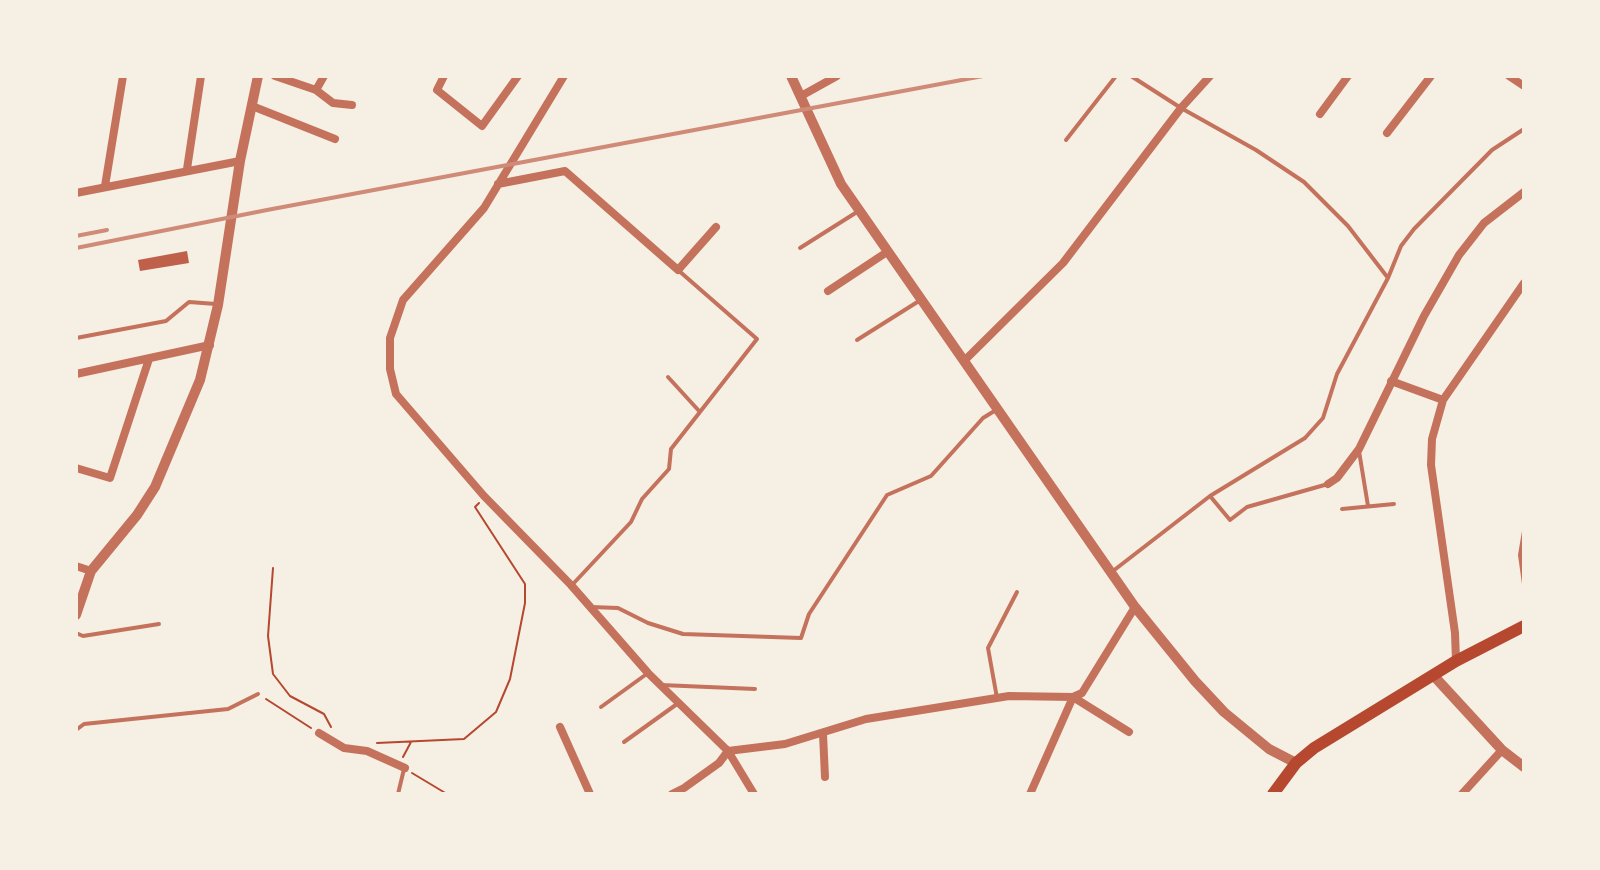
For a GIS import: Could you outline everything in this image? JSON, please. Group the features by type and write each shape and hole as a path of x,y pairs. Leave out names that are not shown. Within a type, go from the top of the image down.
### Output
{"main road":[{"path":"1273,794 1296,763 1314,748 1456,661 1524,626"}],"street":[{"path":"105,186 123,76"},
{"path":"187,169 201,76"},
{"path":"76,615 91,571 137,515 155,487 184,421 210,345 240,161 258,76"},
{"path":"275,76 316,90 333,103 352,105"},
{"path":"316,90 324,76"},
{"path":"444,76 437,90 482,126 518,76"},
{"path":"564,76 484,208 403,300 390,338 390,369 396,394 484,496 571,585 648,673 728,751 754,794"},
{"path":"791,76 841,184 1135,607 1224,712 1269,749 1296,763"},
{"path":"801,96 837,76"},
{"path":"964,361 1063,263 1181,108 1210,76"},
{"path":"1320,114 1348,76"},
{"path":"1387,133 1431,76"},
{"path":"1509,76 1524,86"},
{"path":"252,106 335,139"},
{"path":"76,193 240,161"},
{"path":"498,184 565,171 678,270 716,227"},
{"path":"1328,484 1337,478 1359,449 1424,316 1459,255 1484,223 1524,192"},
{"path":"828,291 887,252"},
{"path":"1456,661 1455,633 1431,465 1432,439 1443,400 1524,283"},
{"path":"76,374 210,345"},
{"path":"76,468 110,478 149,359"},
{"path":"1391,381 1443,400"},
{"path":"76,566 91,571"},
{"path":"672,794 719,763 728,751 785,744 866,719 997,698 1073,697 1082,693 1135,607"},
{"path":"1433,675 1502,750 1524,767"},
{"path":"1073,697 1129,732"},
{"path":"1030,794 1073,697"},
{"path":"560,727 590,794"},
{"path":"319,733 344,748 367,751 402,766"},
{"path":"823,734 825,777"},
{"path":"1462,794 1502,750"}],"lane":[{"path":"1066,140 1116,76"},
{"path":"1131,76 1304,182 1348,226 1388,278"},
{"path":"1111,572 1210,496 1305,438 1323,418 1337,374 1388,278 1401,246 1492,150 1524,129"},
{"path":"800,248 859,211"},
{"path":"571,585 631,522 642,499 669,469 671,449 757,339 678,270"},
{"path":"857,340 921,299"},
{"path":"76,338 166,321 189,302 218,305"},
{"path":"668,377 700,412"},
{"path":"590,607 618,608 648,623 683,634 801,638 809,614 887,495 931,476 983,418 998,409"},
{"path":"1359,449 1368,506"},
{"path":"1210,496 1230,520 1247,507 1328,484"},
{"path":"1342,509 1394,504"},
{"path":"1524,531 1520,555 1524,584"},
{"path":"997,698 988,648 1017,592"},
{"path":"76,633 83,636 159,624"},
{"path":"601,707 648,673"},
{"path":"660,685 755,689"},
{"path":"76,730 84,724 228,709 258,694"},
{"path":"624,742 679,703"},
{"path":"398,794 402,766"}],"path":[{"path":"375,743 464,739 496,712 510,679 525,603 525,584 475,507 484,496"},
{"path":"273,568 268,636 273,674 290,696 324,714 335,734"},
{"path":"258,694 319,733"},
{"path":"412,741 402,766 447,794"}],"building":[{"path":"187,251 189,263 140,271 138,260"}],"railway":[{"path":"76,248 983,76"},
{"path":"76,236 107,230"}]}
